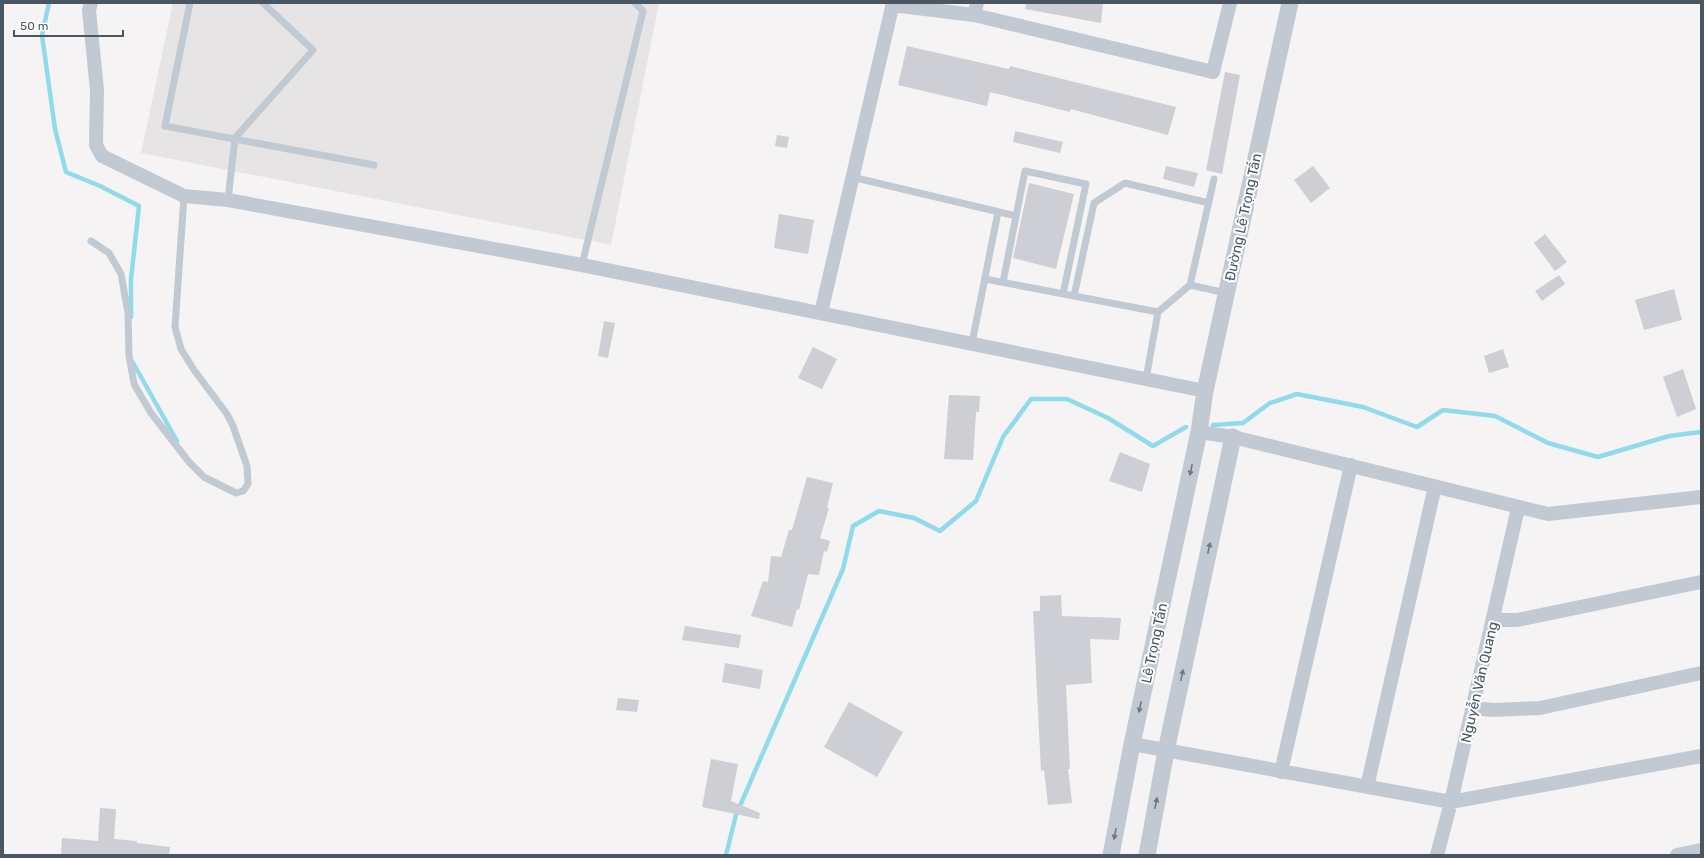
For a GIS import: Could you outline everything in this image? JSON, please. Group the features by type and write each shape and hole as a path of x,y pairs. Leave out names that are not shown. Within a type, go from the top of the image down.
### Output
{"street":[{"path":"91,3 89,10 97,90 96,145 102,156 184,196 228,200 582,265 1205,391"},
{"path":"821,313 892,4 976,9 1213,72 1230,3"},
{"name":"Đường Lê Trọng Tấn","path":"1199,432 1205,391 1290,3"},
{"path":"1199,432 1233,437 1351,465 1518,508 1548,514 1701,497"},
{"name":"Lê Trọng Tấn","path":"1111,855 1132,744 1199,432"},
{"path":"1147,855 1166,751 1233,437"},
{"path":"1281,772 1351,465"},
{"path":"1367,787 1435,486"},
{"name":"Nguyễn Văn Quang","path":"1437,855 1473,708 1518,508"},
{"path":"1493,620 1517,620 1701,582"},
{"path":"1473,708 1493,710 1540,708 1701,673"},
{"path":"1132,744 1451,802 1701,756"},
{"path":"1677,855 1701,850"}],"lane":[{"path":"190,3 165,126 374,165"},
{"path":"228,200 235,138 313,50 263,3"},
{"path":"582,265 643,11 635,3"},
{"path":"1003,282 1025,171 1086,184 1063,294"},
{"path":"852,177 1016,216"},
{"path":"1146,379 1158,312 1190,285 1214,179"},
{"path":"1074,296 1094,203 1125,183 1209,203"},
{"path":"91,241 109,253 121,274 128,313 129,355 134,384 151,413 189,462 204,477 236,493 243,491 248,484 247,466 233,426 227,414 194,370 181,349 175,327 184,196"},
{"path":"972,343 998,212"},
{"path":"985,279 1158,312"},
{"path":"1190,285 1226,293"}],"shaded area":[{"path":"173,3 659,3 611,245 141,153"}],"building":[{"path":"1026,3 1103,3 1101,23 1025,9"},
{"path":"907,46 1009,69 1010,66 1176,107 1168,135 1071,109 1070,112 990,92 987,106 898,85"},
{"path":"1225,72 1240,75 1222,174 1206,170"},
{"path":"1015,131 1063,142 1060,153 1013,142"},
{"path":"777,135 789,137 787,148 775,146"},
{"path":"1166,166 1198,173 1194,187 1163,179"},
{"path":"1313,166 1330,188 1311,203 1294,180"},
{"path":"1029,183 1074,194 1056,269 1013,258"},
{"path":"779,214 814,220 808,254 774,248"},
{"path":"1545,234 1567,262 1555,271 1534,243"},
{"path":"1559,275 1565,284 1542,301 1535,291"},
{"path":"1674,289 1682,320 1644,330 1635,300"},
{"path":"604,321 615,323 608,358 598,356"},
{"path":"813,347 837,359 822,389 798,378"},
{"path":"1503,349 1509,367 1489,373 1484,356"},
{"path":"1683,369 1696,409 1677,417 1663,377"},
{"path":"949,395 980,396 979,412 976,412 973,460 944,459"},
{"path":"1120,452 1150,464 1142,492 1109,481"},
{"path":"807,477 833,483 827,508 829,508 820,538 830,541 827,552 824,551 819,575 808,574 799,610 797,609 792,627 751,616 763,581 768,582 771,556 781,557 789,530 792,530"},
{"path":"1061,595 1062,616 1121,618 1119,640 1090,639 1092,683 1066,685 1070,769 1068,769 1072,803 1048,805 1044,770 1041,771 1033,611 1040,611 1040,596"},
{"path":"685,626 741,635 739,648 682,640"},
{"path":"725,663 763,670 760,689 722,682"},
{"path":"618,698 639,700 637,712 616,710"},
{"path":"849,702 903,732 877,777 824,747"},
{"path":"711,759 738,764 731,801 760,813 759,819 702,807"},
{"path":"100,808 116,809 114,839 137,841 137,843 170,847 169,855 61,855 62,838 98,841"}],"waterway":[{"path":"49,3 42,35 55,129 66,172 100,186 139,206 131,279 131,317"},
{"path":"132,361 177,441"},
{"path":"1213,425 1243,423 1270,403 1297,394 1363,407 1417,427 1443,410 1495,416 1548,443 1598,457 1669,436 1701,432"},
{"path":"726,855 736,815 843,569 853,526 879,511 914,518 940,531 976,501 1003,437 1031,399 1067,399 1108,418 1153,446 1186,427"}]}
